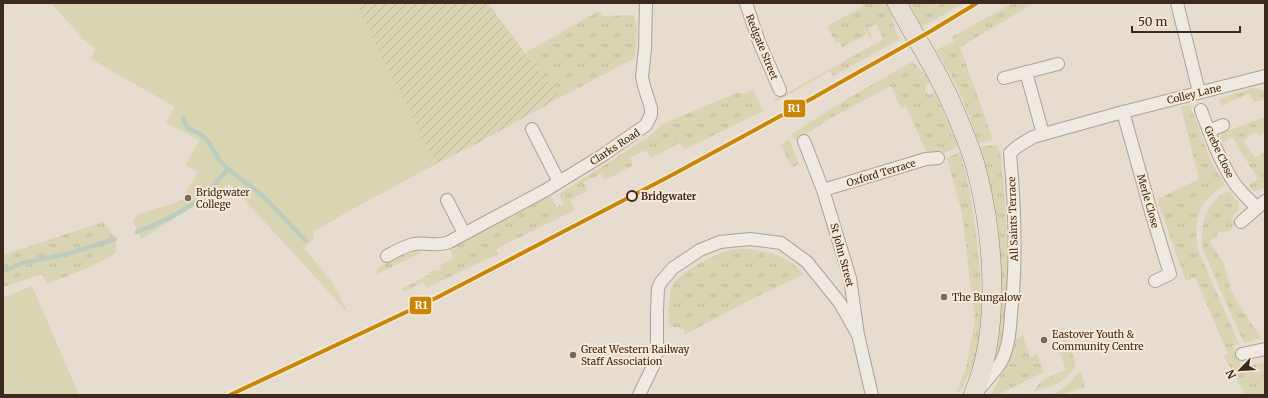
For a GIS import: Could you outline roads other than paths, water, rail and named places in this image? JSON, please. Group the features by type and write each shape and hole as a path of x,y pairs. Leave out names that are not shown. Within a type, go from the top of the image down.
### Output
{"main road":[{"path":"898,4 953,106 970,147 986,209 992,290 990,328 980,380 973,395"}],"street":[{"name":"Clarks Road","path":"387,256 404,247 415,244 444,244 464,234 559,182 637,133 646,125 650,119 651,108 642,77 645,50 646,3"},
{"name":"Redgate Street","path":"746,3 759,42 780,90"},
{"path":"1177,3 1199,92"},
{"path":"1004,78 1058,64"},
{"path":"1026,72 1043,134"},
{"name":"Colley Lane","path":"1123,112 1265,76"},
{"name":"Grebe Close","path":"1201,110 1215,148 1234,182 1261,205 1241,222"},
{"name":"All Saints Terrace","path":"973,395 1001,362 1007,346 1010,330 1014,291 1016,244 1013,180 1010,153 1033,137 1123,112"},
{"name":"Merle Close","path":"1123,112 1170,274 1155,281"},
{"path":"1209,131 1223,125"},
{"path":"532,129 559,182"},
{"name":"St John Street","path":"804,141 823,190 850,278 858,335 872,395"},
{"name":"Oxford Terrace","path":"823,190 926,159 938,158"},
{"path":"447,200 464,234"},
{"path":"639,395 653,366 657,350 658,288 661,282 673,268 700,250 720,242 750,238 781,243 807,262 840,303 858,335"},
{"path":"1242,354 1265,349"}],"waterway":[{"path":"183,119 188,128 202,135 208,141 220,161 228,169"},
{"path":"137,232 172,217 196,202 210,190 228,169 264,197 306,241"},
{"path":"3,271 23,263 67,254 115,239"}],"place":[{"name":"Bridgwater","path":"632,196"},
{"name":"Bridgwater College","path":"188,198"},
{"name":"The Bungalow","path":"944,297"},
{"name":"Eastover Youth & Community Centre","path":"1044,340"},
{"name":"Great Western Railway Staff Association","path":"573,355"}]}
